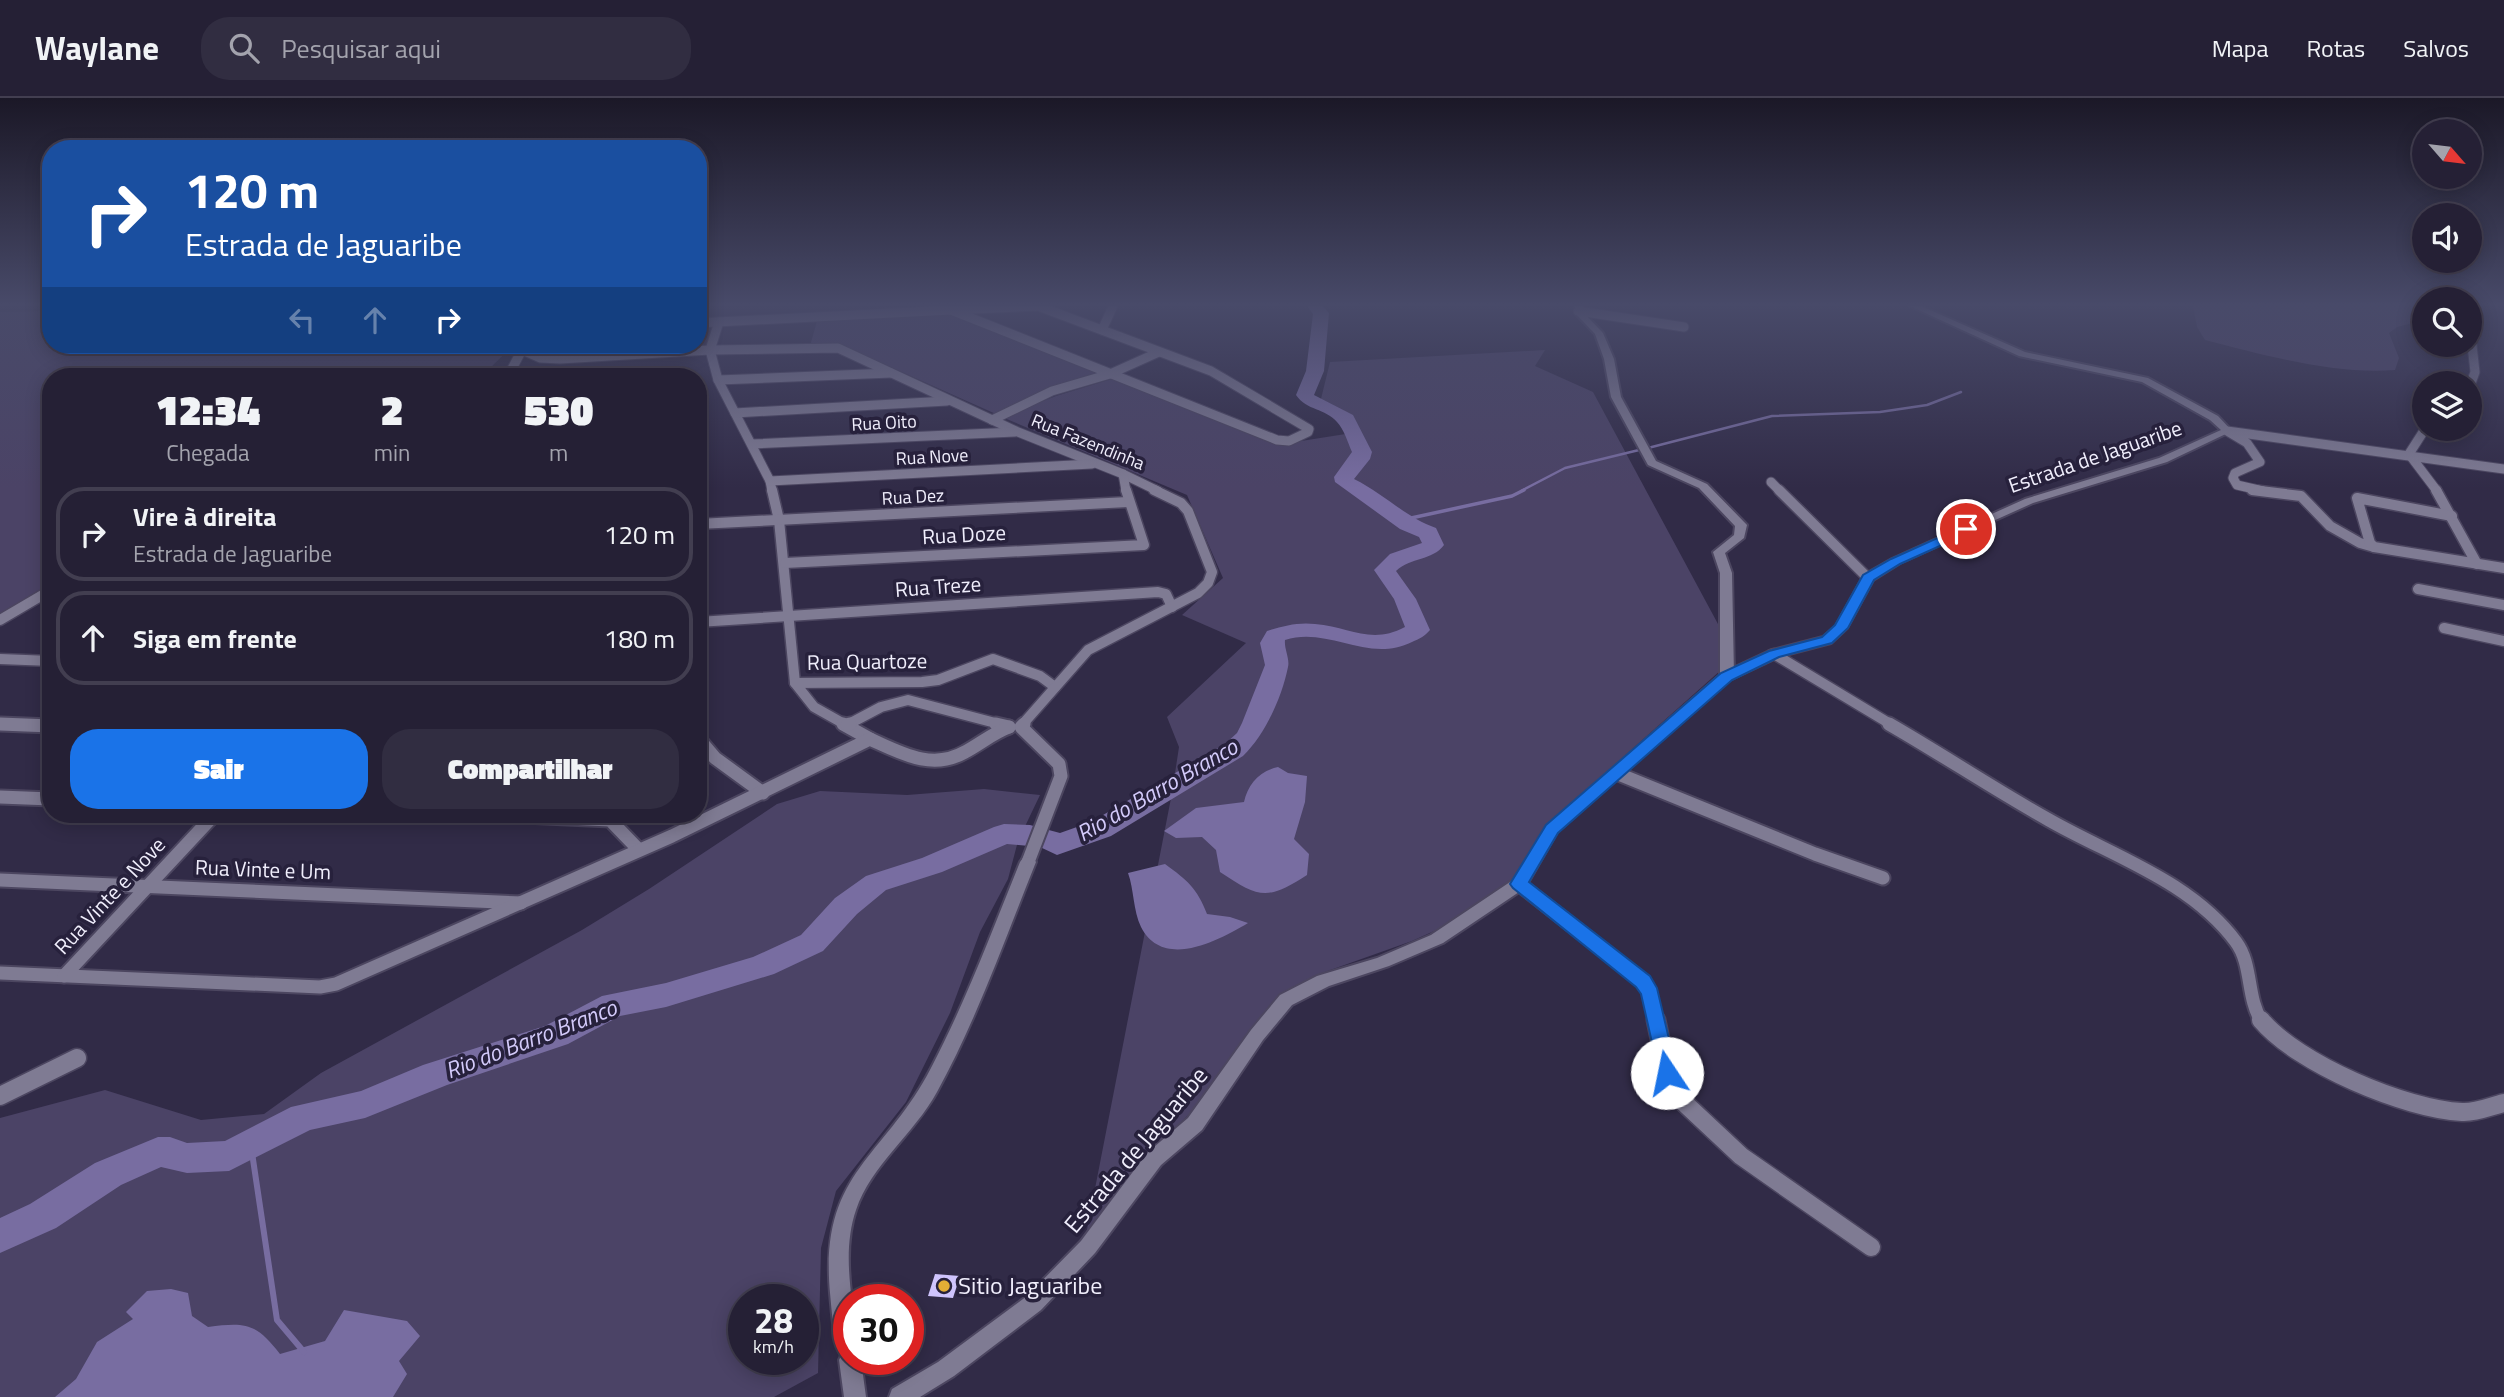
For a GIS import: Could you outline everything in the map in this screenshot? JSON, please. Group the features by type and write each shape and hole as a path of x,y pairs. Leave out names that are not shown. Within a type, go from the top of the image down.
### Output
{"street":[{"path":"714,367 718,380 771,481 785,563 795,683 814,707 870,739 912,758 943,762 963,754 991,734 1015,727 1088,650 1171,607"},
{"name":"Rua Fazendinha","path":"877,367 1018,432 1122,474 1181,503 1188,511 1212,572 1208,583 1198,593 1171,607"},
{"path":"1092,367 1277,440 1289,441 1308,432 1309,429 1305,426 1231,380 1197,367"},
{"path":"992,420 1052,391 1126,367"},
{"path":"1610,367 1616,397 1652,463 1703,485 1741,525 1740,536 1719,552 1726,573 1727,676 1774,654 1827,640 1841,628 1868,578 1770,482"},
{"name":"Estrada de Jaguaribe","path":"2082,367 2145,380 2214,418 2227,431 2246,443 2260,462 2235,472 2233,478 2238,485 2253,490 2301,496 2330,526 2360,543 2374,547"},
{"path":"718,380 891,373"},
{"path":"735,413 951,401"},
{"path":"2227,431 2504,469"},
{"name":"Estrada de Jaguaribe","path":"1868,578 1896,561 2029,501 2163,460 2227,431"},
{"name":"Rua Oito","path":"752,444 1018,432"},
{"path":"2409,454 2417,441"},
{"path":"2409,454 2452,516 2477,564"},
{"name":"Rua Nove","path":"771,481 1096,464"},
{"path":"1122,474 1128,502"},
{"path":"2452,516 2357,498 2370,543 2374,547 2504,568"},
{"name":"Rua Dez","path":"707,524 1128,502"},
{"name":"Rua Doze","path":"785,563 1144,545 1128,502"},
{"path":"2418,589 2504,605"},
{"name":"Rua Treze","path":"707,621 1158,592 1166,594 1171,607"},
{"path":"0,620 42,595"},
{"path":"28,604 42,604"},
{"path":"2444,628 2504,640"},
{"path":"1774,654 2049,820 2145,868 2169,884 2229,934 2241,949 2255,1012 2264,1025 2288,1045 2345,1077 2402,1100 2465,1112 2504,1103"},
{"path":"0,659 42,661"},
{"name":"Rua Quartoze","path":"795,683 930,681 993,659 1041,676 1055,687"},
{"name":"Estrada de Jaguaribe","path":"900,1397 946,1369 1034,1303 1088,1247 1154,1159 1195,1124 1257,1035 1286,1000 1323,981 1383,962 1437,939 1519,884 1552,829 1727,676"},
{"path":"840,1284 840,1239 845,1211 862,1178 915,1114 932,1086 993,947 1061,776 1059,764 1015,727 908,700 881,706 847,725"},
{"path":"0,724 42,726"},
{"path":"707,819 870,739"},
{"path":"707,749 732,772 763,793"},
{"path":"1616,774 1705,806 1783,841 1883,878"},
{"path":"0,797 42,799"},
{"name":"Rua Vinte e Nove","path":"64,976 207,823"},
{"path":"613,823 639,850"},
{"path":"0,973 320,987 336,984 524,903 698,823"},
{"name":"Rua Vinte e Um","path":"0,880 524,903"},
{"path":"1519,884 1643,981 1650,993 1667,1073 1678,1097 1741,1156 1871,1247"},
{"path":"0,1097 77,1058"},
{"path":"852,1375 855,1397"}],"shaded area":[{"path":"0,367 492,367 42,368 42,588 0,614"},
{"path":"890,367 1085,367 1102,373 996,414"},
{"path":"1329,367 1536,367 1593,392 1718,624 1721,670 1569,805 1515,878 1463,918 1412,941 1322,973 1283,998 1199,1104 1147,1157 1085,1240 1172,793 1179,747 1167,717 1246,643 1182,615 1223,578 1187,495 1002,417 1056,396 1118,377 1282,444 1352,433 1320,403"},
{"path":"2322,367 2396,367 2395,370 2349,370"},
{"path":"1278,767 1288,773 1307,776 1305,802 1294,839 1309,854 1307,875 1293,883 1282,889 1263,893 1244,887 1220,872 1216,850 1202,837 1176,838 1164,831 1196,808 1244,802 1255,779"},
{"path":"984,789 1040,795 1018,841 1008,879 980,932 950,1013 906,1102 836,1191 821,1248 819,1331 819,1284 728,1284 728,1375 814,1375 774,1397 0,1397 0,1118 105,1090 201,1120 264,1114 321,1073 582,930 777,804 820,791 907,795"},
{"path":"1165,864 1190,885 1207,914 1248,923 1207,944 1192,948 1163,947 1151,940 1138,921 1128,873"},
{"path":"171,1289 188,1293 192,1316 208,1327 249,1327 264,1336 280,1354 325,1341 344,1310 407,1321 420,1336 399,1361 407,1374 393,1397 55,1397 76,1379 97,1342 133,1319 126,1312 147,1291"}],"building":[{"name":"Sitio Jaguaribe","path":"935,1274 960,1276 953,1298 928,1296"}],"waterway":[{"name":"Rio do Barro Branco","path":"0,1236 43,1216 108,1174 158,1152 170,1152 187,1158 229,1156 303,1117 365,1104 435,1075 556,1035 613,1005 666,995 763,966 812,943 846,906 876,883 932,865 1004,834 1030,835 1049,839 1057,845 1101,829 1234,750 1248,737 1277,665 1272,643 1275,636 1302,630 1386,644 1418,630 1405,599 1385,570 1398,559 1422,552 1433,545 1428,533 1407,525 1363,491 1345,482 1344,477 1360,459 1362,452 1346,419 1331,409 1310,402 1305,395 1315,367"},
{"path":"1648,448 1772,416 1880,412 1927,405 1961,392"},
{"path":"1521,491 1565,468 1639,450"},
{"path":"1402,520 1512,496 1524,490"},
{"path":"251,1146 277,1320 304,1352"}],"place":[{"name":"Sitio Jaguaribe","path":"944,1286"}],"route":[{"path":"1667,1073 1656,1013 1643,981 1519,884 1525,872 1552,829 1727,676 1774,654 1827,640 1841,628 1868,578 1896,561 1966,529"}]}
